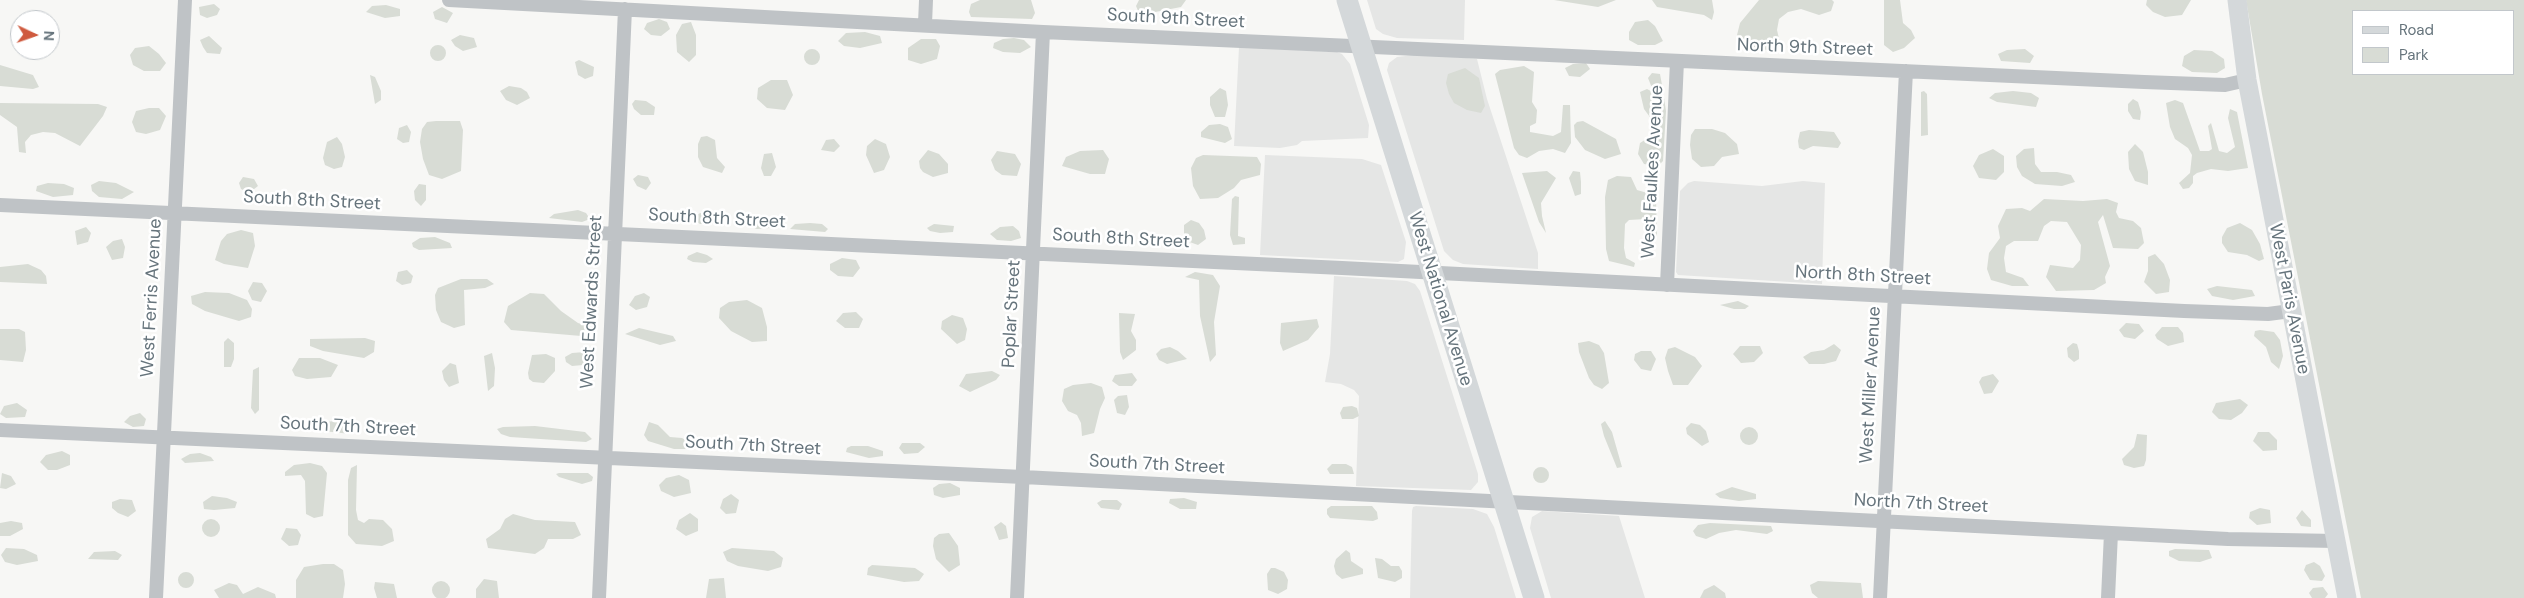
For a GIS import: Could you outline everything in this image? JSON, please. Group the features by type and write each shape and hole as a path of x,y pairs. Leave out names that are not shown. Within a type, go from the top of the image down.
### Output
{"main road":[{"name":"West National Avenue","path":"1347,0 1534,598"},
{"name":"West Paris Avenue","path":"2237,0 2246,80 2347,598"}],"street":[{"name":"West Ferris Avenue","path":"156,598 185,0"},
{"name":"South 9th Street","path":"449,0 925,24 1043,32 1361,45"},
{"path":"925,24 926,0"},
{"name":"West Edwards Street","path":"599,598 625,9"},
{"name":"Poplar Street","path":"1017,598 1043,32"},
{"name":"North 9th Street","path":"1361,45 2225,85 2246,80"},
{"name":"West Faulkes Avenue","path":"1667,285 1677,61"},
{"name":"West Miller Avenue","path":"1880,598 1906,71"},
{"name":"South 8th Street","path":"0,205 1432,273"},
{"name":"North 8th Street","path":"1432,273 2212,312 2268,314 2291,312"},
{"name":"South 7th Street","path":"0,430 1023,477 1503,502"},
{"name":"North 7th Street","path":"1503,502 2111,533 2336,542"},
{"path":"2108,598 2111,533"}],"shaded area":[{"path":"1367,0 1465,0 1464,40 1397,38 1383,34 1376,29"},
{"path":"1239,47 1337,52 1342,54 1350,64 1369,125 1368,138 1302,141 1297,145 1280,148 1234,146"},
{"path":"1423,54 1477,59 1487,99 1538,253 1538,269 1463,264 1453,260 1444,251 1387,70 1389,63 1397,57"},
{"path":"1265,155 1362,159 1381,165 1406,242 1404,259 1398,262 1260,255"},
{"path":"1694,181 1762,186 1803,181 1825,183 1822,284 1678,275 1676,272 1680,191 1688,183"},
{"path":"1334,276 1407,281 1415,284 1420,291 1478,474 1478,482 1471,490 1356,486 1359,396 1354,390 1341,384 1325,382 1330,354"},
{"path":"1413,507 1473,509 1487,514 1494,527 1516,598 1410,598 1412,511"},
{"path":"1542,511 1619,516 1645,598 1551,598 1530,528 1532,517"}],"green space":[{"path":"980,0 1031,0 1035,13 1032,19 971,17 969,12 971,4"},
{"path":"1139,0 1186,0 1181,7 1145,14 1139,13 1136,6"},
{"path":"1554,0 1616,0 1598,7"},
{"path":"1652,0 1712,0 1714,12 1712,20 1704,15 1657,7"},
{"path":"1759,0 1832,0 1834,2 1831,11 1819,15 1801,9 1788,12 1779,19 1777,30 1781,47 1773,51 1745,46 1737,35 1740,23"},
{"path":"1884,0 1900,0 1903,23 1911,30 1915,38 1904,48 1893,52 1884,45"},
{"path":"2147,0 2191,0 2182,15 2165,17 2153,12 2146,5"},
{"path":"2246,0 2524,0 2524,598 2361,598 2262,94"},
{"path":"214,4 220,9 217,15 207,18 200,15 199,7"},
{"path":"386,5 400,9 400,16 385,18 366,12 372,6"},
{"path":"442,7 453,13 447,23 435,19 433,12"},
{"path":"659,19 667,22 670,29 661,36 651,35 644,29 647,23"},
{"path":"1648,20 1655,26 1663,41 1655,45 1638,45 1629,40 1629,32 1635,22"},
{"path":"691,22 696,35 696,55 689,62 677,52 676,35 682,24"},
{"path":"865,32 880,36 882,43 860,48 844,46 838,41 846,33"},
{"path":"460,35 474,38 477,47 463,51 455,46 451,40"},
{"path":"209,36 222,48 220,54 207,53 203,47 200,40"},
{"path":"1014,38 1024,40 1031,47 1020,53 1003,52 993,48 994,43 1003,39"},
{"path":"921,39 936,39 940,46 937,59 921,64 908,60 908,48"},
{"path":"438,45 446,53 438,61 430,53"},
{"path":"149,46 166,63 160,71 144,71 133,65 130,55 135,48"},
{"path":"812,49 818,51 820,57 818,63 812,65 806,63 804,57 806,51"},
{"path":"2025,49 2034,56 2030,63 2001,61 1998,54 2007,50"},
{"path":"2194,50 2212,51 2224,59 2225,68 2217,73 2192,72 2182,66 2184,56"},
{"path":"579,60 594,67 593,76 585,79 578,75 575,62"},
{"path":"1586,63 1590,69 1580,77 1569,76 1565,68 1573,64"},
{"path":"0,65 33,75 39,87 33,89 0,86"},
{"path":"1524,66 1534,72 1532,102 1537,110 1536,123 1530,126 1530,132 1553,136 1561,132 1563,105 1570,105 1571,143 1565,153 1553,149 1539,151 1527,158 1519,155 1514,148 1495,74 1500,70"},
{"path":"1465,68 1479,78 1485,106 1481,113 1467,110 1454,103 1449,94 1446,83 1448,74"},
{"path":"1652,73 1660,74 1662,85 1659,91 1652,88 1648,78"},
{"path":"370,75 375,77 381,91 381,100 375,104"},
{"path":"771,80 787,80 793,95 785,110 767,108 757,99 758,88"},
{"path":"509,86 521,88 527,92 530,98 517,105 506,100 500,91"},
{"path":"1220,88 1226,91 1228,105 1225,117 1215,117 1210,105 1210,97"},
{"path":"1647,89 1664,98 1666,111 1663,161 1658,166 1644,164 1638,154 1640,143 1651,136 1655,124 1644,109 1640,92"},
{"path":"1924,91 1927,94 1928,135 1921,136 1921,92"},
{"path":"2013,91 2031,93 2039,98 2036,107 1997,102 1989,98 1995,93"},
{"path":"2133,99 2138,102 2141,112 2140,120 2133,119 2128,111 2128,104"},
{"path":"635,100 646,101 655,107 654,115 641,115 634,109 632,104"},
{"path":"2175,100 2183,103 2200,151 2212,149 2208,126 2211,123 2219,151 2227,153 2235,147 2228,118 2230,109 2237,112 2248,168 2228,171 2211,169 2197,173 2193,176 2193,183 2189,188 2183,189 2179,183 2190,173 2192,155 2188,148 2175,139 2170,127 2166,103"},
{"path":"0,103 98,104 107,107 103,116 80,146 55,133 43,132 31,135 25,142 26,153 19,152 17,127 0,115"},
{"path":"159,108 166,116 160,130 146,134 136,132 132,122 136,111"},
{"path":"460,121 463,130 461,171 442,179 429,175 423,159 420,142 422,129 427,122"},
{"path":"1583,121 1616,139 1621,154 1605,159 1585,150 1575,137 1574,125 1577,122"},
{"path":"1220,124 1228,127 1232,139 1225,143 1201,137 1201,132 1209,125"},
{"path":"407,125 411,132 409,142 403,143 397,139 399,128"},
{"path":"1695,129 1712,129 1725,133 1737,144 1739,154 1722,157 1714,166 1701,167 1692,159 1691,135"},
{"path":"1809,130 1834,132 1841,143 1838,148 1813,146 1804,150 1799,148 1800,132"},
{"path":"707,136 715,140 717,158 725,167 722,173 703,167 698,157 698,144 701,137"},
{"path":"337,137 342,144 345,157 342,167 334,169 325,165 323,158 327,142"},
{"path":"834,139 840,146 834,152 821,150 826,140"},
{"path":"875,139 886,144 890,157 884,170 874,173 866,155 867,146"},
{"path":"2135,144 2143,152 2148,172 2148,185 2135,181 2129,169 2128,152"},
{"path":"2034,148 2035,164 2041,172 2057,172 2071,175 2075,182 2062,186 2035,184 2022,176 2017,167 2016,156 2024,149"},
{"path":"1993,149 2004,156 2004,172 1996,180 1979,178 1973,166 1979,155"},
{"path":"928,150 939,154 948,164 948,173 933,177 923,172 919,161"},
{"path":"1103,150 1109,159 1105,174 1090,174 1062,166 1066,157 1080,151"},
{"path":"997,151 1015,154 1021,164 1017,176 1002,175 995,170 991,160"},
{"path":"772,153 776,167 771,176 764,176 761,168 764,154"},
{"path":"1203,155 1257,157 1261,164 1260,175 1241,180 1234,188 1218,198 1200,199 1193,186 1191,168 1196,158"},
{"path":"1547,171 1556,178 1541,203 1546,233 1539,222 1522,173"},
{"path":"1573,171 1580,172 1581,182 1581,194 1575,196 1569,178"},
{"path":"638,175 648,177 651,183 646,190 637,186 633,179"},
{"path":"1617,176 1631,177 1637,190 1651,194 1656,199 1657,237 1654,236 1650,222 1646,219 1629,220 1625,224 1624,248 1626,258 1635,263 1634,267 1609,261 1606,249 1605,197 1608,180"},
{"path":"243,177 254,179 258,186 249,193 241,189 239,183"},
{"path":"99,181 116,183 134,192 122,199 99,197 92,191 91,185"},
{"path":"48,183 64,184 74,188 73,195 53,197 36,191 37,186"},
{"path":"419,184 426,185 426,200 421,206 415,200 414,191"},
{"path":"274,193 285,193 290,199 284,206 277,205 271,200"},
{"path":"1235,196 1239,197 1238,236 1245,238 1245,244 1233,245 1230,235 1232,199"},
{"path":"2044,199 2083,201 2107,199 2118,203 2116,212 2119,218 2133,221 2141,228 2144,243 2138,249 2113,248 2103,215 2098,222 2110,266 2105,277 2106,283 2094,290 2056,291 2046,277 2050,265 2073,268 2080,260 2081,245 2067,222 2051,221 2044,226 2038,241 2014,241 2006,246 2004,258 2006,272 2023,278 2029,286 2012,286 1991,280 1987,269 1989,253 2000,238 1998,226 2006,209 2022,208 2030,211"},
{"path":"578,210 586,213 590,219 582,222 549,218 554,214"},
{"path":"700,213 720,219 712,224 700,224 693,219"},
{"path":"766,218 773,222 770,228 757,229 748,226 753,219"},
{"path":"1191,220 1199,223 1204,230 1206,239 1198,245 1184,240 1184,225"},
{"path":"2240,223 2252,230 2260,244 2264,259 2259,261 2247,255 2228,252 2222,243 2222,237 2227,228"},
{"path":"795,224 822,224 828,229 825,232 790,229"},
{"path":"934,224 954,226 953,232 940,233 930,231 927,228"},
{"path":"1013,226 1019,231 1021,238 1011,241 997,240 990,234 1000,227"},
{"path":"86,227 91,233 88,242 77,245 75,231"},
{"path":"241,230 253,233 255,246 248,268 224,264 215,260 221,241 227,234"},
{"path":"435,237 450,243 452,248 419,250 413,247 412,243 420,238"},
{"path":"122,239 125,247 123,258 112,260 106,247 113,241"},
{"path":"697,252 713,259 706,263 693,262 687,259 688,256"},
{"path":"2155,254 2164,264 2170,280 2169,292 2156,294 2144,282 2148,271 2148,257"},
{"path":"842,258 856,260 860,268 853,277 838,276 830,270 830,264"},
{"path":"28,264 41,270 46,276 47,284 0,282 0,267"},
{"path":"407,270 413,276 411,283 402,285 396,281 398,272"},
{"path":"1195,272 1213,275 1220,286 1214,322 1216,355 1210,362 1200,316 1199,280 1185,277"},
{"path":"461,279 487,279 494,284 485,288 464,290 465,325 454,328 441,322 436,310 435,295 438,288"},
{"path":"253,282 262,283 267,291 261,302 252,300 248,291"},
{"path":"2217,286 2252,290 2255,296 2233,300 2212,296 2207,289"},
{"path":"205,292 229,293 247,300 252,309 251,317 239,321 205,311 192,304 191,296"},
{"path":"530,293 544,294 561,311 578,323 590,327 595,333 593,337 511,330 504,322 508,306"},
{"path":"644,293 650,297 647,307 636,310 629,305 635,296"},
{"path":"747,300 762,308 767,327 767,341 752,342 731,331 719,318 720,308 729,302"},
{"path":"1738,301 1749,306 1745,309 1734,309 1720,305"},
{"path":"856,312 863,319 859,328 845,328 836,321 843,313"},
{"path":"1119,313 1135,314 1131,331 1136,340 1136,350 1123,360 1120,352"},
{"path":"952,315 963,318 967,329 965,340 957,344 941,329 942,321"},
{"path":"1317,319 1319,327 1308,340 1283,351 1280,343 1281,323"},
{"path":"2126,323 2139,324 2144,331 2135,339 2124,337 2119,330"},
{"path":"2162,327 2178,327 2183,333 2184,342 2168,346 2157,339 2155,335"},
{"path":"639,328 673,336 676,341 660,345 625,334"},
{"path":"0,329 19,329 25,332 26,350 23,362 0,360"},
{"path":"2255,331 2274,332 2280,340 2283,356 2279,369 2271,362 2266,347 2254,336"},
{"path":"228,338 234,343 234,359 231,367 224,367 224,342"},
{"path":"365,338 375,341 374,352 364,358 323,351 310,346 310,339"},
{"path":"1589,341 1599,345 1604,353 1609,383 1602,389 1594,385 1589,378 1579,352 1578,343"},
{"path":"2073,343 2077,344 2079,351 2079,359 2074,362 2068,357 2067,348"},
{"path":"1834,344 1841,350 1836,361 1824,364 1809,364 1803,357 1811,352 1824,350"},
{"path":"1740,346 1760,346 1763,353 1754,362 1741,363 1733,354"},
{"path":"1170,347 1187,359 1167,364 1159,360 1156,354 1161,349"},
{"path":"1675,347 1695,357 1702,366 1688,385 1673,385 1668,371 1665,358 1668,349"},
{"path":"1641,351 1651,351 1656,359 1651,371 1641,369 1634,360 1635,354"},
{"path":"585,352 591,356 583,365 572,366 566,362 565,357 572,353"},
{"path":"492,353 495,368 494,386 488,391 484,356"},
{"path":"546,354 555,358 555,371 544,383 533,382 529,379 528,373 532,355"},
{"path":"299,358 320,358 338,365 331,377 307,379 295,376 292,370"},
{"path":"450,363 456,365 459,383 449,387 444,380 442,371"},
{"path":"259,367 259,410 255,414 251,408 253,370"},
{"path":"992,371 1000,375 996,380 970,392 959,386 966,374"},
{"path":"1132,373 1137,380 1132,386 1119,386 1112,381 1115,375"},
{"path":"1993,374 1999,381 1992,393 1984,394 1979,382 1982,377"},
{"path":"1091,383 1102,387 1105,398 1094,433 1082,436 1081,423 1077,415 1068,411 1062,401 1064,389 1073,385"},
{"path":"1127,395 1129,407 1125,415 1117,413 1114,400 1118,396"},
{"path":"2240,399 2248,405 2242,413 2231,420 2219,419 2212,412 2216,403"},
{"path":"17,403 27,410 25,417 6,418 0,414 4,406"},
{"path":"1352,406 1357,408 1359,416 1353,419 1342,419 1340,413 1343,407"},
{"path":"140,413 146,419 144,426 133,427 124,422 130,416"},
{"path":"335,421 351,422 356,429 351,434 304,429 305,424"},
{"path":"1605,421 1612,432 1622,467 1617,468 1604,436 1601,424"},
{"path":"649,422 658,425 670,437 682,438 692,444 689,449 674,449 648,441 644,435"},
{"path":"1691,423 1700,425 1706,431 1709,442 1702,446 1687,434 1686,428"},
{"path":"535,426 585,432 592,439 586,442 510,437 501,434 497,429 503,427"},
{"path":"1749,427 1755,430 1758,436 1755,442 1749,445 1743,442 1740,436 1743,430"},
{"path":"2258,432 2269,432 2277,440 2277,450 2263,451 2253,441"},
{"path":"2137,434 2147,435 2146,460 2144,466 2134,468 2124,465 2122,459 2134,447"},
{"path":"902,443 920,443 925,447 918,453 904,454 899,448"},
{"path":"851,446 868,446 883,451 883,456 869,458 846,452 847,448"},
{"path":"62,451 70,455 70,465 57,470 48,470 40,462 46,455"},
{"path":"200,453 211,457 214,461 185,463 181,459 190,454"},
{"path":"310,463 322,466 327,473 323,516 314,518 306,514 305,481 301,475 285,476 285,472 294,465"},
{"path":"1332,464 1346,464 1352,467 1354,474 1330,474 1327,469"},
{"path":"357,465 356,510 358,520 364,523 369,519 383,520 392,529 394,541 382,546 356,544 348,535 348,480 351,468"},
{"path":"1541,467 1549,475 1541,483 1533,475"},
{"path":"2,473 11,476 16,484 6,489 0,488"},
{"path":"588,473 593,477 592,481 582,484 559,477 556,474"},
{"path":"679,475 689,480 691,493 674,497 661,491 659,485 666,478"},
{"path":"950,483 960,488 960,495 943,498 934,495 933,488 939,484"},
{"path":"1732,487 1756,494 1756,499 1739,501 1720,498 1715,494"},
{"path":"731,494 739,500 736,513 726,514 720,508 723,499"},
{"path":"212,496 227,498 237,502 235,508 204,509 203,502"},
{"path":"1184,498 1197,502 1196,509 1180,509 1169,503 1170,499"},
{"path":"120,499 132,500 136,511 128,517 118,513 112,508 112,502"},
{"path":"1102,500 1117,500 1122,504 1119,510 1101,508 1097,503"},
{"path":"1331,506 1372,506 1377,512 1378,519 1373,521 1330,518 1327,514 1327,509"},
{"path":"2260,508 2270,510 2271,523 2257,525 2249,518 2250,512"},
{"path":"2302,510 2311,520 2311,527 2301,526 2296,518"},
{"path":"690,513 698,519 698,531 686,536 676,529 679,520"},
{"path":"513,514 535,520 575,522 581,535 573,539 548,539 544,548 535,554 488,548 486,539 500,529 505,519"},
{"path":"211,519 217,522 220,528 217,534 211,537 205,534 202,528 205,522"},
{"path":"11,521 22,523 23,529 10,536 0,536 0,523"},
{"path":"1001,522 1006,526 1008,538 999,540 994,527"},
{"path":"1710,523 1771,526 1773,531 1767,534 1736,530 1719,533 1706,539 1696,536 1693,531 1698,525"},
{"path":"286,528 297,529 301,535 298,545 289,546 281,539"},
{"path":"949,533 958,546 960,565 949,572 936,559 933,546 934,538 939,534"},
{"path":"6,548 24,549 37,555 38,561 17,565 5,562 1,555"},
{"path":"732,548 774,551 783,558 781,567 768,571 738,566 727,561 723,552"},
{"path":"2175,549 2209,550 2212,558 2200,562 2179,561 2169,556 2169,551"},
{"path":"1346,550 1350,553 1351,561 1363,569 1363,574 1342,579 1336,574 1334,566 1336,559"},
{"path":"115,551 122,555 118,560 88,559 94,552"},
{"path":"1375,558 1382,559 1391,566 1399,566 1402,571 1402,578 1395,582 1378,578"},
{"path":"2314,562 2320,566 2325,576 2322,581 2310,580 2304,570 2306,565"},
{"path":"334,564 343,570 345,584 343,598 296,598 296,580 304,567"},
{"path":"872,565 915,568 924,574 919,581 904,582 867,575 868,568"},
{"path":"1271,568 1284,572 1288,580 1287,589 1278,594 1268,590 1267,574"},
{"path":"186,572 194,580 186,588 178,580"},
{"path":"724,578 726,598 706,598 709,579"},
{"path":"484,579 497,581 499,598 476,598 476,589"},
{"path":"437,581 445,581 450,586 448,597 437,599 432,594 432,586"},
{"path":"1818,581 1861,583 1863,598 1818,598 1812,593 1810,585"},
{"path":"375,582 394,584 397,598 377,598 374,588"},
{"path":"229,583 237,585 243,594 258,587 275,594 276,598 219,598 214,590"},
{"path":"1714,585 1725,593 1726,598 1700,598 1704,590"},
{"path":"2323,587 2328,594 2325,598 2312,598 2309,593 2313,588"}]}
